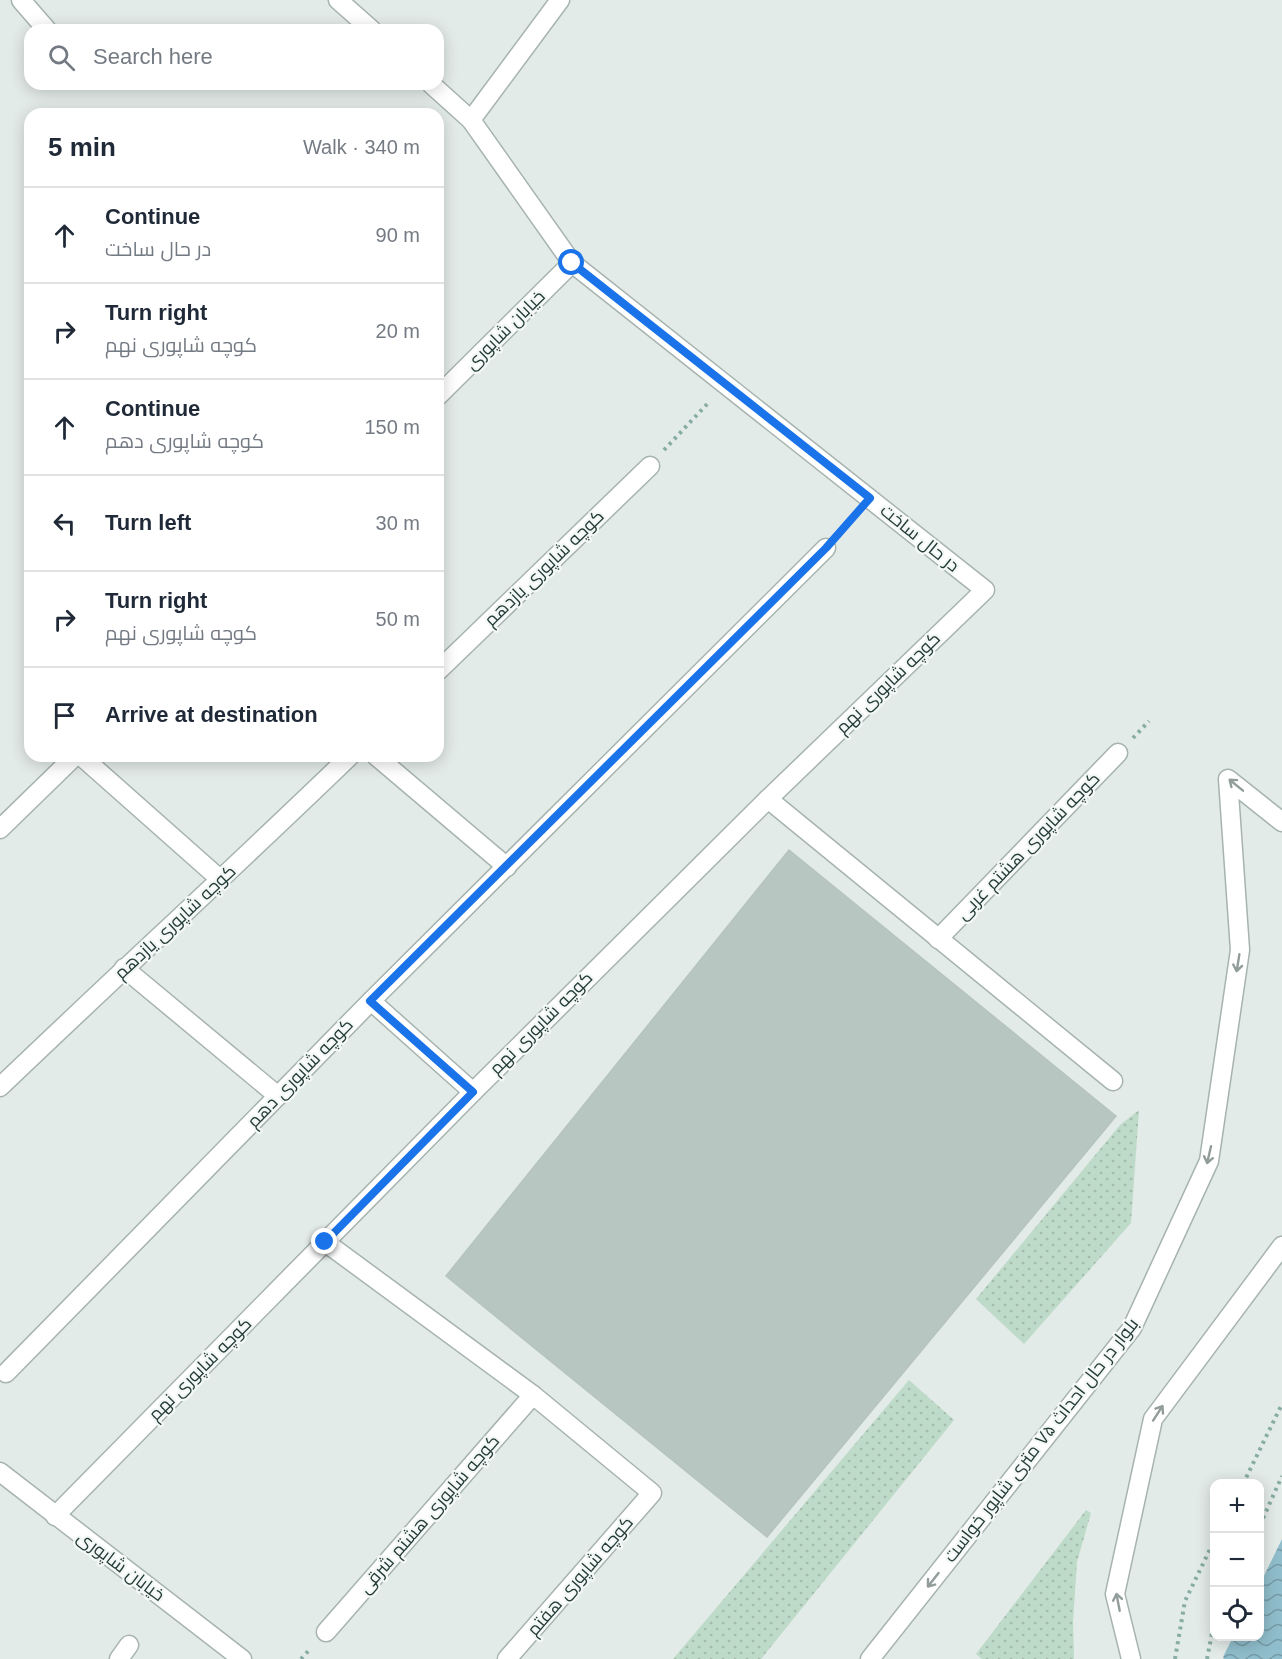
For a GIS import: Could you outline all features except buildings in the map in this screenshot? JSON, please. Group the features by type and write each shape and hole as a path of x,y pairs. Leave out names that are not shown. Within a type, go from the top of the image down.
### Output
{"street":[{"path":"21,0 42,24"},
{"path":"338,0 365,24"},
{"path":"471,120 560,0"},
{"name":"در حال ساخت","path":"438,90 471,120 572,263 985,590"},
{"name":"خیابان شاپوری","path":"444,390 572,263"},
{"name":"کوچه شاپوری یازدهم","path":"444,665 650,466"},
{"name":"کوچه شاپوری دهم","path":"6,1373 370,1001 826,548"},
{"name":"کوچه شاپوری نهم","path":"55,1516 473,1092 768,799 985,590"},
{"name":"کوچه شاپوری هشتم غربی","path":"938,939 1118,753"},
{"path":"0,829 69,762"},
{"path":"88,762 222,880"},
{"name":"کوچه شاپوری یازدهم","path":"0,1087 124,968 222,880 344,762"},
{"path":"383,762 507,867"},
{"name":"بلوار در حال احداث ۷۵ متری شاپور خواست","path":"870,1659 1132,1329 1209,1161 1240,950 1228,779 1282,822"},
{"path":"768,799 1113,1081"},
{"path":"124,968 278,1096"},
{"path":"370,1001 473,1092"},
{"path":"325,1242 533,1395"},
{"path":"1131,1659 1115,1594 1153,1419 1282,1246"},
{"name":"کوچه شاپوری هفتم","path":"507,1659 652,1493 533,1395"},
{"name":"کوچه شاپوری هشتم شرقی","path":"326,1632 533,1395"},
{"name":"خیابان شاپوری","path":"0,1472 242,1659"}],"path":[{"path":"650,466 725,385"},
{"path":"826,548 870,498"},
{"path":"1245,1479 1282,1404"},
{"path":"1264,1516 1282,1476"},
{"path":"1175,1659 1185,1601 1210,1551"},
{"path":"1207,1659 1211,1641"}],"green space":[{"path":"1139,1110 1131,1223 1024,1344 976,1299 1120,1125"},
{"path":"909,1380 954,1420 761,1659 673,1659"},
{"path":"1086,1510 1091,1513 1077,1562 1073,1622 1074,1659 982,1659 976,1654"}],"water":[{"path":"1282,1539 1282,1659 1224,1659 1231,1641 1264,1641 1264,1576"}],"route":[{"path":"325,1242 473,1092 370,1001 826,548 870,498 572,263"}]}
